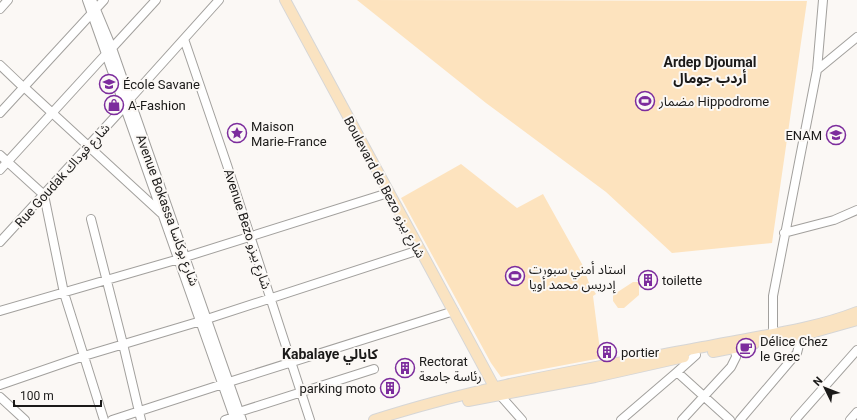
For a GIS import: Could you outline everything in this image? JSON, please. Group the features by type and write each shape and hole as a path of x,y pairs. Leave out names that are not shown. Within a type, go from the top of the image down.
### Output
{"main road":[{"name":"Boulevard de Bezo شارع بيزو","path":"285,0 418,250 454,312 496,391"},
{"path":"374,420 496,391 856,318"},
{"path":"594,372 735,348 773,336 798,336 856,318"},
{"path":"399,420 496,391"}],"street":[{"path":"0,9 8,0"},
{"path":"0,113 22,85 92,5 104,0"},
{"path":"0,170 156,0"},
{"path":"129,100 219,0"},
{"path":"773,336 773,296 784,233 817,70 823,0"},
{"name":"Avenue Bokassa شارع بوكاسا","path":"92,5 129,100 236,416 242,420"},
{"path":"817,70 857,37"},
{"name":"Avenue Bezo شارع بيزو","path":"184,39 251,236 310,420"},
{"name":"Avenue Bokassa شارع بوكاسا","path":"109,51 124,107 163,215 182,258"},
{"path":"0,65 53,112 163,215"},
{"path":"0,106 22,85"},
{"name":"Rue Goudak شارع قوداك","path":"0,242 124,107"},
{"path":"0,154 44,195 64,293 104,420"},
{"path":"0,311 182,258 388,194"},
{"path":"784,233 834,220 857,210"},
{"path":"92,219 124,344 141,420"},
{"path":"0,385 84,356 204,320 418,250"},
{"path":"112,420 291,361 454,312"},
{"path":"740,420 797,353 798,336"},
{"path":"682,420 734,362 736,357 735,348"},
{"path":"795,420 857,350"},
{"path":"621,420 696,355"},
{"path":"225,420 301,391 374,369"},
{"path":"677,372 730,420"},
{"path":"496,391 522,420"},
{"path":"0,396 25,420"},
{"path":"850,420 857,412"}],"shaded area":[{"name":"مضمار Hippodrome","path":"357,0 807,1 772,243 672,253 606,192 486,103"},
{"name":"استاد أمني سبورت إدريس محمد أويا","path":"461,164 517,208 543,194 582,264 589,283 596,294 593,296 601,358 501,377 491,363 401,198"},
{"path":"633,282 639,282 639,295 624,308 618,308 613,301 613,295"}],"place":[{"name":"École Savane","path":"109,84"},
{"name":"مضمار Hippodrome","path":"645,101"},
{"name":"A-Fashion","path":"114,105"},
{"name":"Maison Marie-France","path":"237,133"},
{"name":"ENAM","path":"836,135"},
{"name":"استاد أمني سبورت إدريس محمد أويا","path":"515,276"},
{"name":"toilette","path":"648,280"},
{"name":"Délice Chez le Grec","path":"746,348"},
{"name":"portier","path":"607,352"},
{"name":"Rectorat رئاسة جامعة","path":"405,368"},
{"name":"parking moto","path":"390,388"}],"district":[{"name":"Ardep Djoumal أردب جومال","path":"710,70"},
{"name":"Kabalaye كابالي","path":"330,354"}]}
